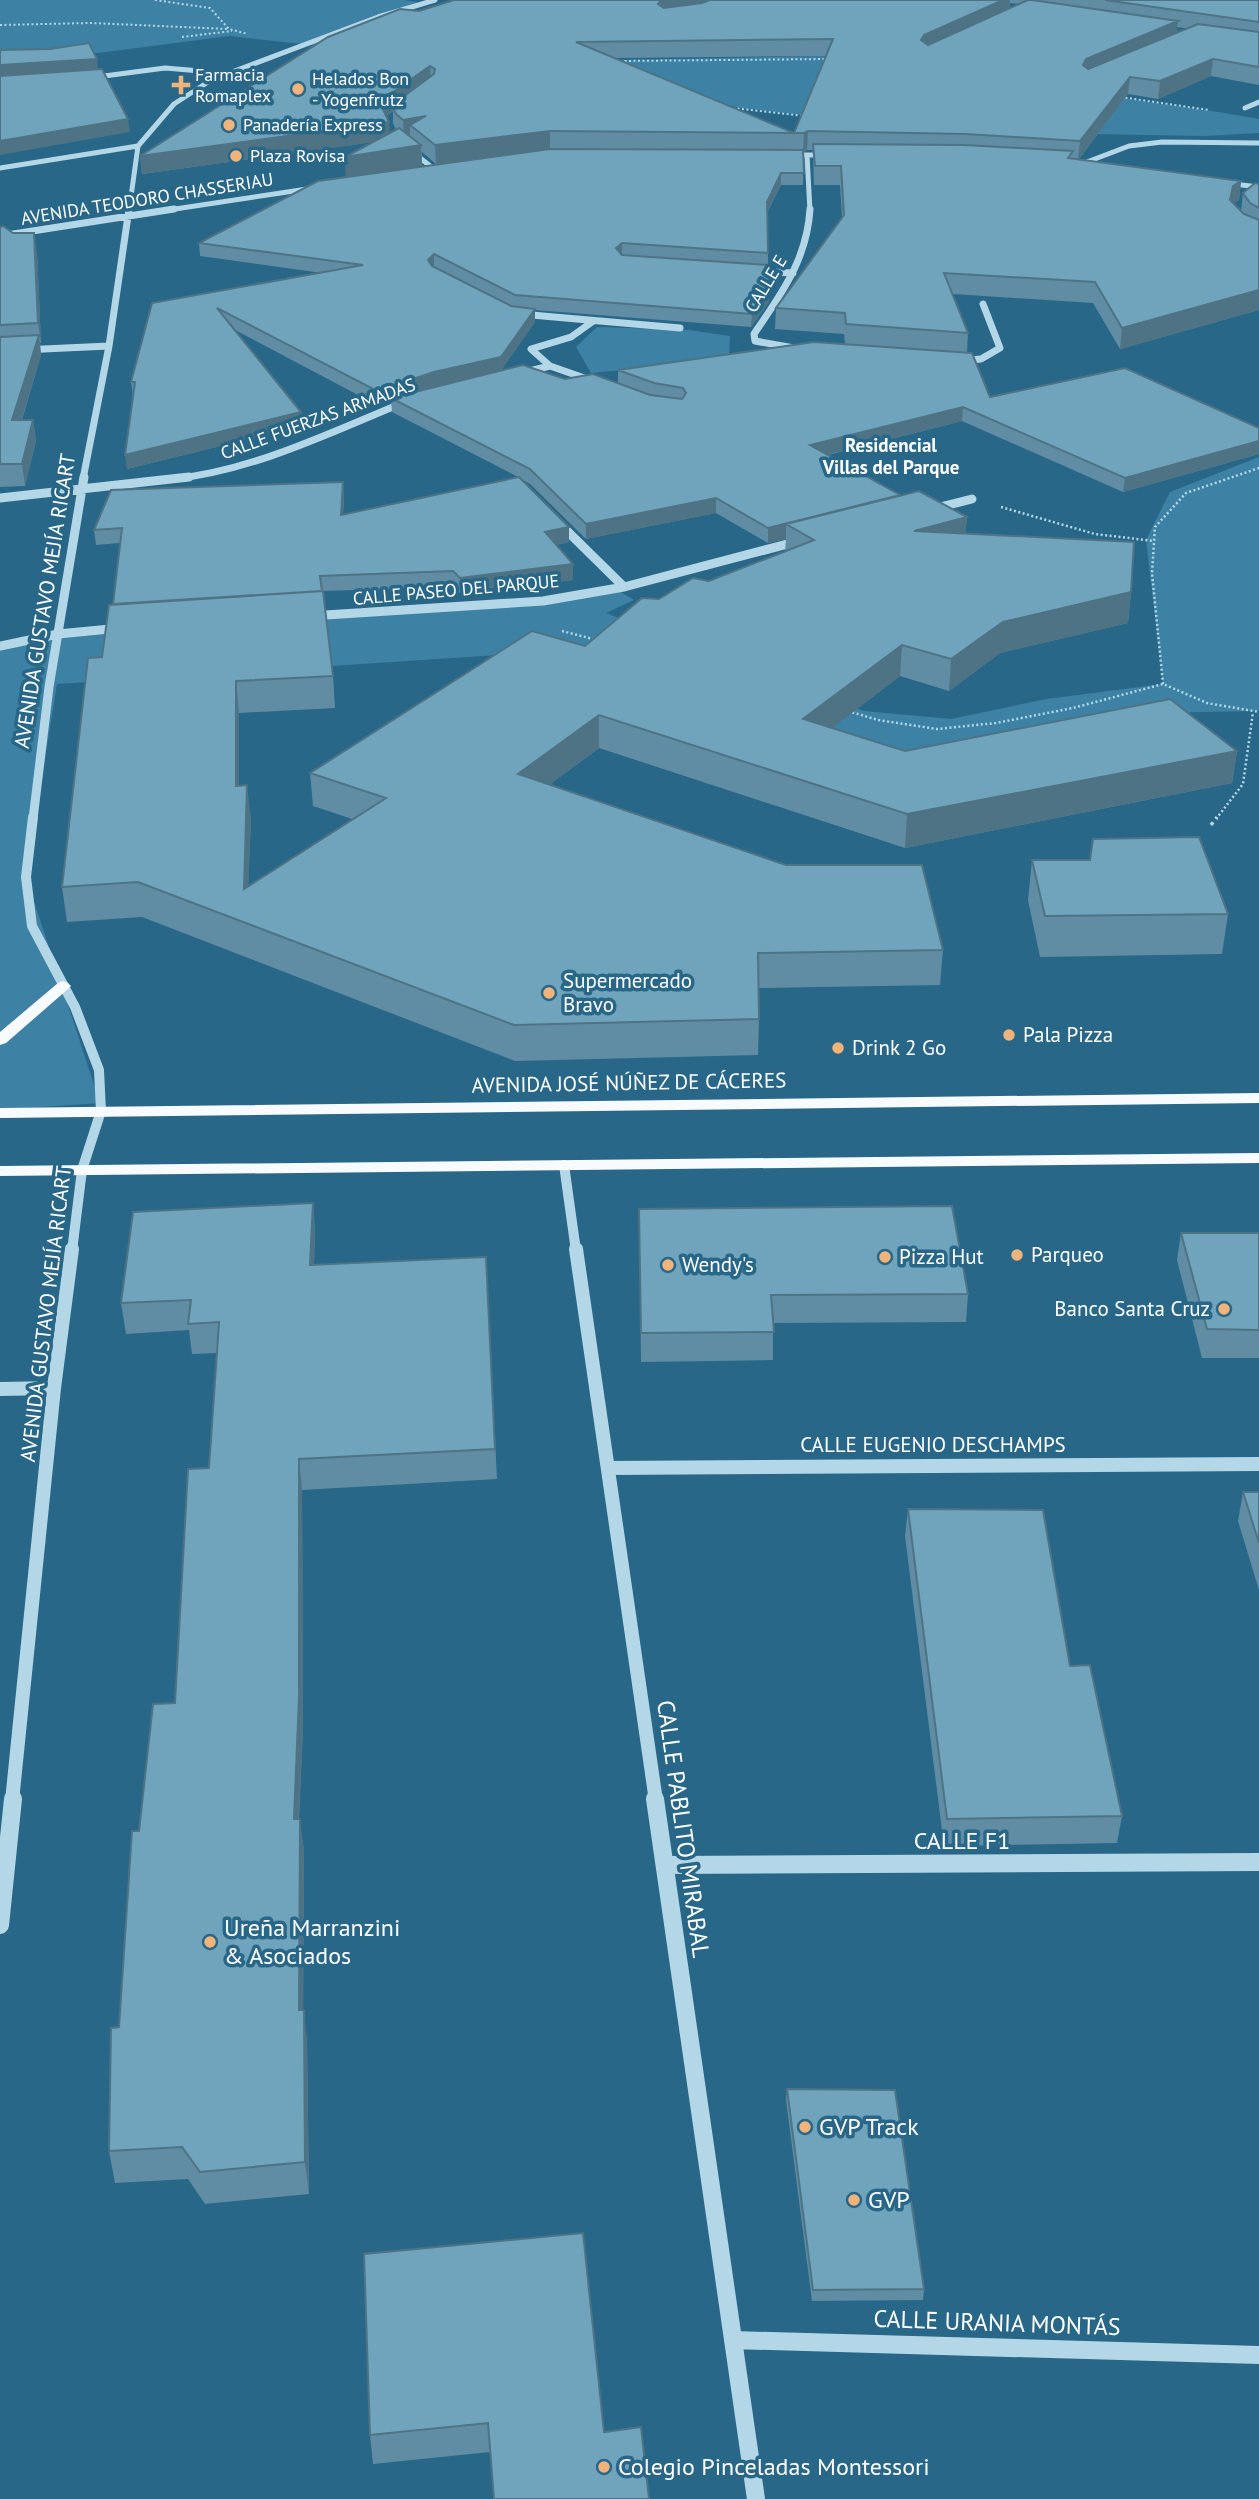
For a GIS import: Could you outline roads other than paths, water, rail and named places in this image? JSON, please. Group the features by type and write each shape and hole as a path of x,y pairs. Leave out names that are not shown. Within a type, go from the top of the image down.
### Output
{"main road":[{"path":"0,1040 63,986"},
{"name":"AVENIDA JOSÉ NÚÑEZ DE CÁCERES","path":"0,1113 1259,1098"},
{"path":"0,1171 1259,1158"}],"street":[{"path":"0,168 138,146 174,104 224,73 435,0"},
{"path":"87,79 165,68 224,73"},
{"path":"1245,108 1259,102"},
{"path":"1079,165 1129,146 1162,142 1259,142"},
{"path":"402,144 434,169"},
{"name":"AVENIDA GUSTAVO MEJÍA RICART","path":"0,1925 3,1845 54,1388 82,1170 101,1111 99,1070 75,1007 32,926 26,877 57,636 81,490 109,346 138,146"},
{"path":"782,155 833,155"},
{"name":"CALLE E","path":"797,349 770,346 755,341 754,334 793,274 806,244 811,198 807,155"},
{"path":"1066,164 1092,167"},
{"path":"422,171 447,167"},
{"path":"1222,183 1259,189"},
{"name":"AVENIDA TEODORO CHASSERIAU","path":"0,236 325,186"},
{"path":"1251,197 1259,189"},
{"path":"740,270 793,274"},
{"path":"946,360 975,361 994,355 1000,348 983,303"},
{"path":"514,314 680,328"},
{"path":"592,322 571,337 531,349 550,366 601,384"},
{"path":"0,351 109,346"},
{"path":"513,374 550,366"},
{"name":"CALLE FUERZAS ARMADAS","path":"0,498 215,474 281,453 412,400"},
{"path":"919,511 972,499"},
{"path":"555,519 624,587"},
{"name":"CALLE PASEO DEL PARQUE","path":"301,618 543,601 624,587 809,539"},
{"path":"301,618 477,610"},
{"path":"0,646 136,626"},
{"path":"57,636 125,633"},
{"name":"CALLE PABLITO MIRABAL","path":"564,1165 756,2499"},
{"path":"0,1389 54,1388"},
{"name":"CALLE EUGENIO DESCHAMPS","path":"608,1468 1259,1464"},
{"name":"CALLE F1","path":"665,1865 1259,1862"},
{"name":"CALLE URANIA MONTÁS","path":"733,2340 1259,2355"}],"place":[{"name":"Farmacia Romaplex","path":"181,85"},
{"name":"Helados Bon - Yogenfrutz","path":"298,89"},
{"name":"Panadería Express","path":"229,125"},
{"name":"Plaza Rovisa","path":"236,156"},
{"name":"Supermercado Bravo","path":"549,993"},
{"name":"Pala Pizza","path":"1009,1035"},
{"name":"Drink 2 Go","path":"838,1048"},
{"name":"Parqueo","path":"1017,1255"},
{"name":"Pizza Hut","path":"885,1257"},
{"name":"Wendy's","path":"668,1265"},
{"name":"Banco Santa Cruz","path":"1224,1309"},
{"name":"Ureña Marranzini & Asociados","path":"210,1942"},
{"name":"GVP Track","path":"805,2127"},
{"name":"GVP","path":"854,2200"},
{"name":"Colegio Pinceladas Montessori","path":"604,2467"}],"district":[{"name":"Residencial Villas del Parque","path":"891,456"}]}
